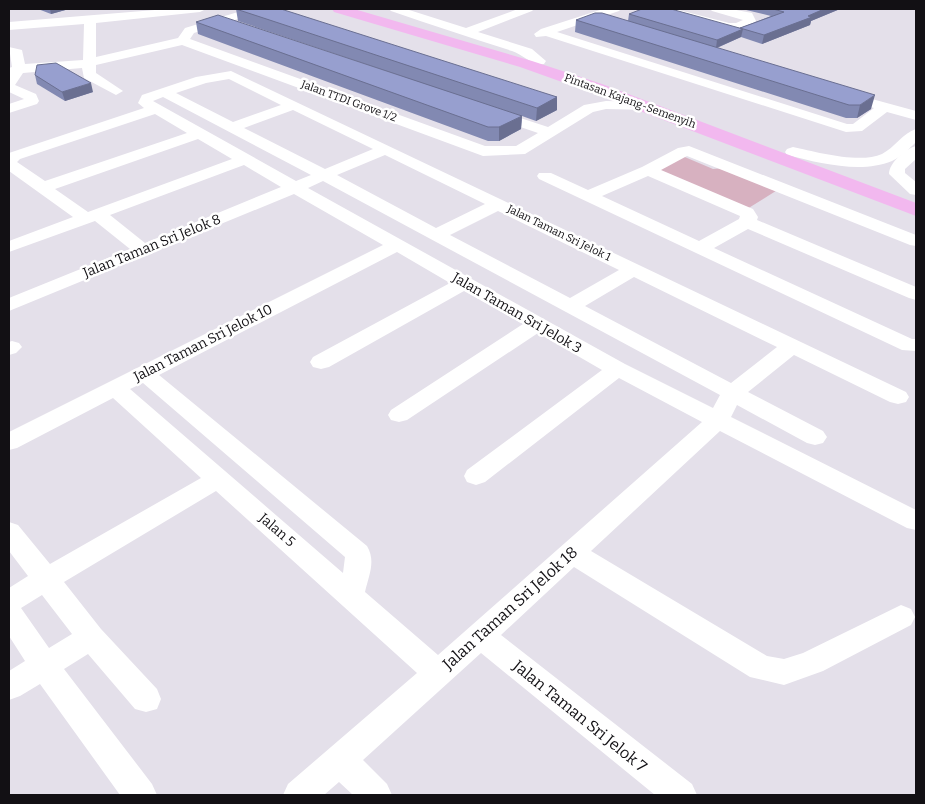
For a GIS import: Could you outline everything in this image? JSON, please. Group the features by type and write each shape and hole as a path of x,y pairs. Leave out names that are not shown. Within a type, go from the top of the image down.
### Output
{"highway":[{"name":"Pintasan Kajang-Semenyih","path":"339,9 526,64 596,88 916,210"},
{"name":"Pintasan Kajang-Semenyih","path":"381,9 533,56 793,152 916,195"}],"street":[{"path":"81,9 87,14 88,20 89,75 116,91"},
{"path":"9,26 200,9"},
{"path":"14,70 89,63 183,41 189,31 259,9"},
{"path":"464,33 528,9"},
{"path":"490,41 512,42 616,9"},
{"path":"663,9 729,27 738,27 750,21 748,16 716,9"},
{"path":"401,11 438,12"},
{"path":"420,13 464,33 533,56"},
{"path":"590,16 617,24"},
{"path":"220,21 238,27"},
{"path":"533,56 524,48 526,44 539,35"},
{"path":"539,35 685,77 846,128 857,128 885,107"},
{"name":"Jalan TTDI Grove 1/2","path":"183,41 484,151 519,151 586,110"},
{"path":"9,52 17,53 9,86 31,97 32,101 9,110"},
{"path":"271,73 289,66"},
{"path":"685,77 702,70"},
{"name":"Jalan Taman Sri Jelok 1","path":"161,100 219,76 231,75 898,397"},
{"path":"586,110 597,100 596,88"},
{"path":"858,98 916,116"},
{"path":"143,250 9,163 14,156 161,100"},
{"name":"Jalan Taman Sri Jelok 3","path":"161,100 232,128 324,175 815,437"},
{"name":"Jalan Taman Sri Jelok 3","path":"161,100 200,133 616,370 916,521"},
{"path":"363,107 379,100"},
{"path":"232,128 294,105"},
{"path":"565,106 586,110 606,105 647,106"},
{"path":"476,107 549,132"},
{"path":"44,187 200,133"},
{"path":"793,152 851,161 877,161 886,158 916,134"},
{"name":"Jalan Taman Sri Jelok 8","path":"9,305 385,150"},
{"path":"588,196 648,170 684,151 689,151 916,241"},
{"path":"916,151 897,168 896,174 916,190"},
{"path":"9,247 246,159"},
{"path":"648,170 747,213 749,217 747,222 698,249"},
{"path":"545,176 909,346 916,345"},
{"path":"434,235 498,204"},
{"path":"747,222 916,294"},
{"name":"Jalan Taman Sri Jelok 10","path":"9,442 397,245"},
{"path":"570,307 633,269"},
{"path":"321,362 464,283"},
{"path":"399,415 537,324"},
{"path":"718,420 732,393 792,346"},
{"path":"476,476 616,370"},
{"path":"144,373 358,553 359,564 350,594"},
{"name":"Jalan 5","path":"115,388 438,673"},
{"name":"Jalan Taman Sri Jelok 18","path":"300,795 481,636 718,420"},
{"path":"9,601 218,479"},
{"path":"9,532 91,637 146,699"},
{"path":"572,553 761,668 784,672 813,662 901,617"},
{"path":"9,613 43,665 140,795"},
{"name":"Jalan Taman Sri Jelok 7","path":"481,636 680,795"},
{"path":"9,687 91,637"},
{"path":"340,760 375,795"}],"shaded area":[{"path":"680,155 713,169 724,168 779,189 747,209 653,170"}],"building":[{"path":"236,9 281,9 557,97 537,108"},
{"path":"642,9 671,9 743,29 717,40 629,14"},
{"path":"773,9 824,9 808,16 812,17 764,35 740,28 784,12"},
{"path":"595,13 602,13 875,95 860,105 849,105 576,20"},
{"path":"218,15 522,116 499,127 488,127 196,22"},
{"path":"56,63 91,83 62,92 35,75 37,65"}]}
